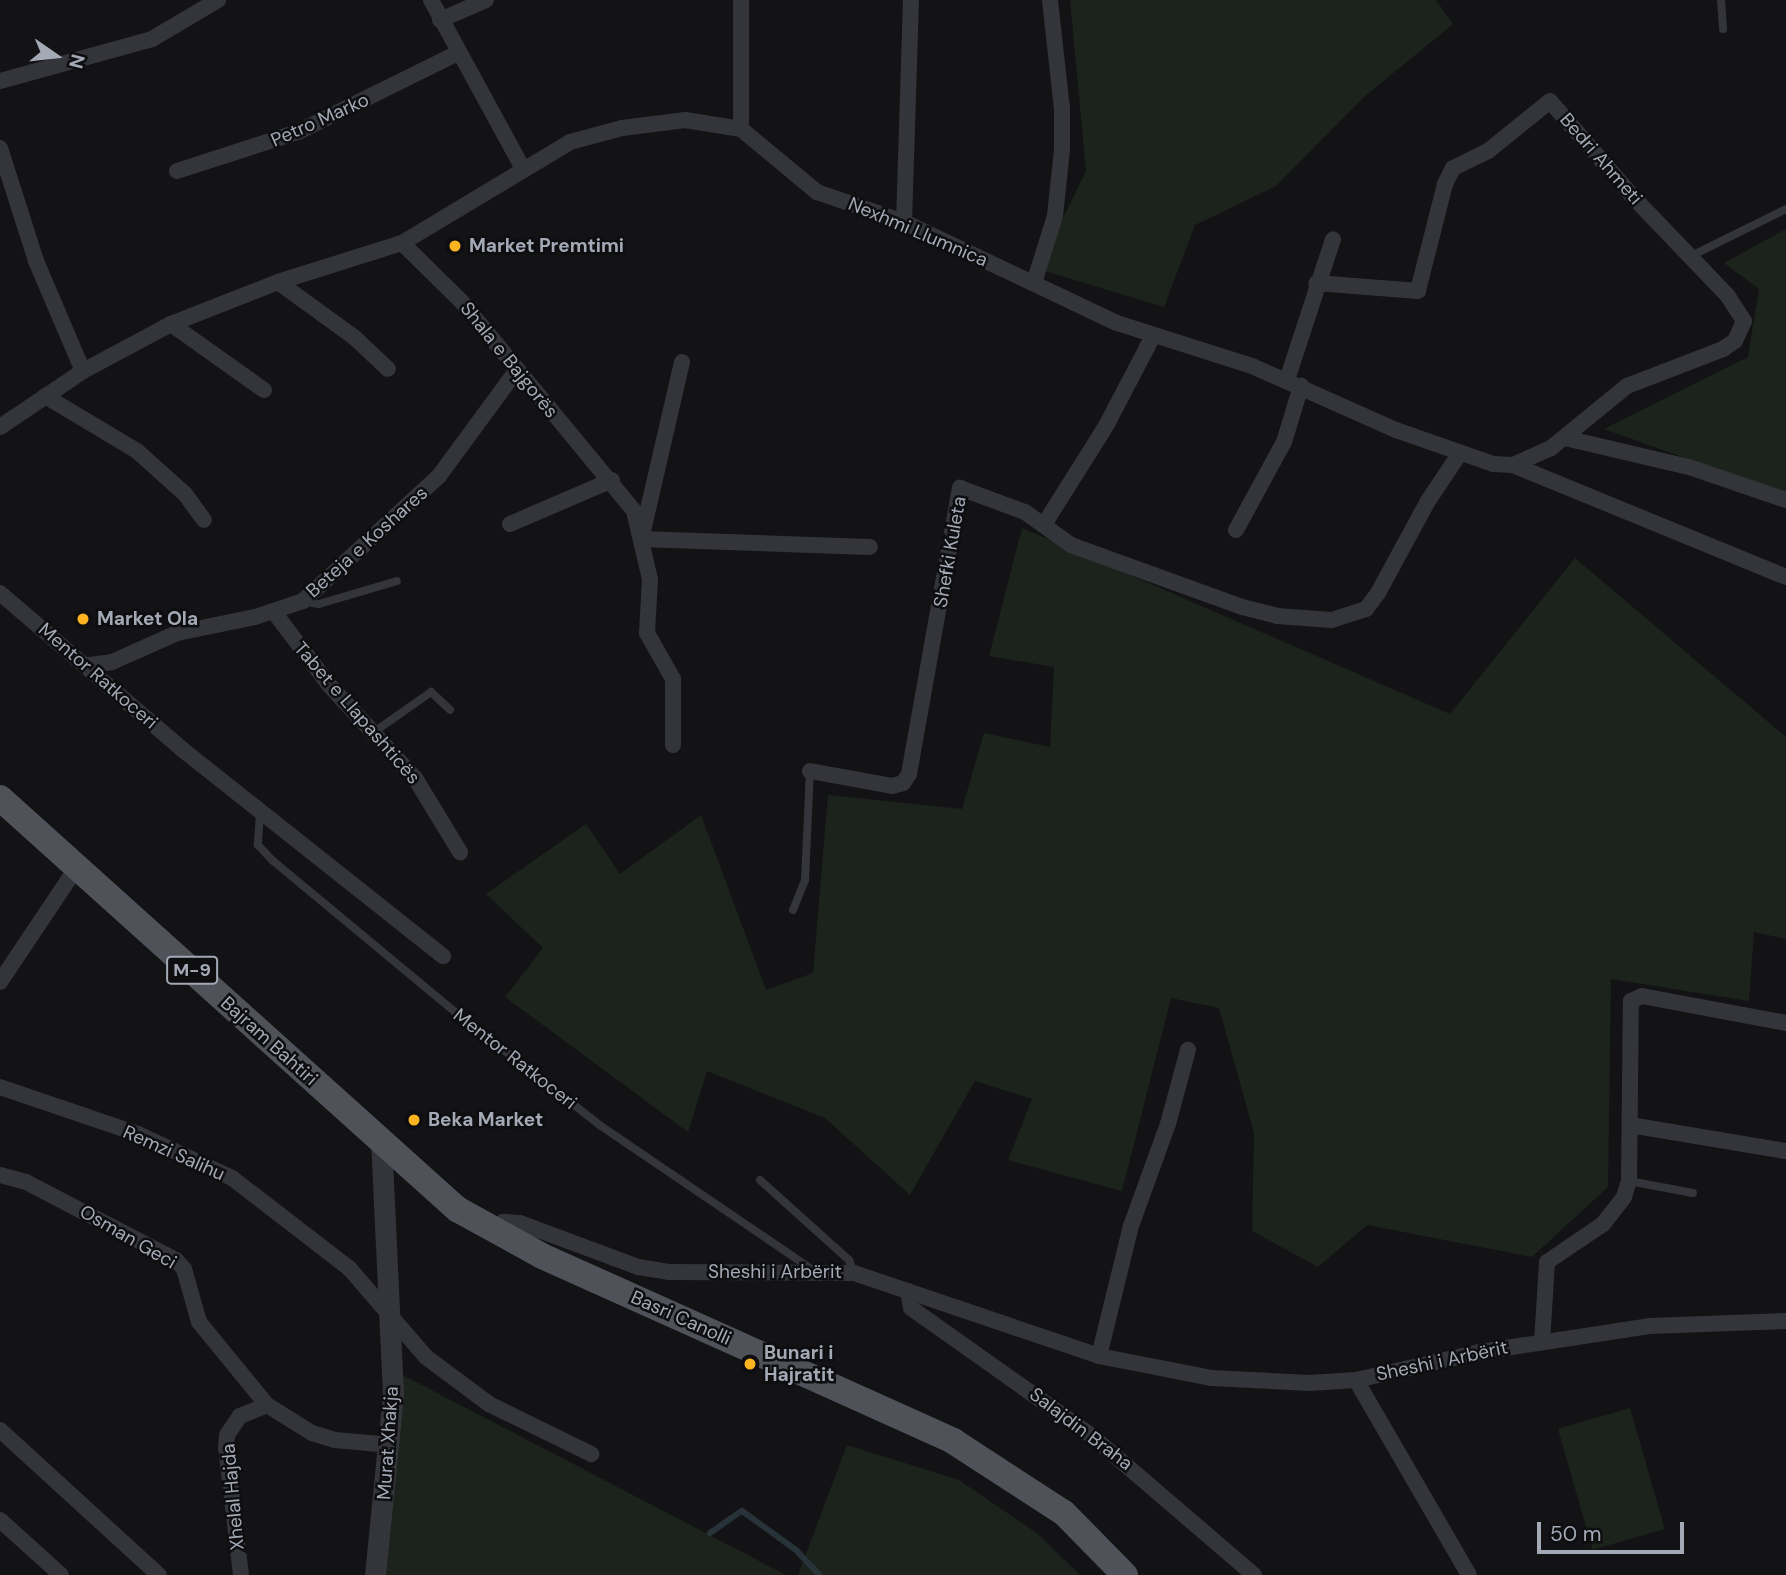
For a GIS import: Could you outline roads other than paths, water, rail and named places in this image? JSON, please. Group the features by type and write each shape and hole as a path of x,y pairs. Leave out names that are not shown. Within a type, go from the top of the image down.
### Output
{"main road":[{"name":"Bajram Bahtiri","path":"0,798 381,1144"},
{"name":"Basri Canolli","path":"381,1144 437,1195 492,1230 962,1446 1064,1513 1125,1575"}],"street":[{"path":"0,81 152,39 218,0"},
{"path":"431,0 523,169"},
{"path":"440,20 486,0"},
{"path":"0,428 83,371 171,324 278,282 401,243 479,200 523,169 570,142 621,128 685,120 741,129 741,0"},
{"path":"904,222 911,0"},
{"path":"1034,283 1055,216 1062,149 1050,0"},
{"name":"Petro Marko","path":"177,171 298,132 458,53"},
{"name":"Bedri Ahmeti","path":"1316,283 1418,291 1445,184 1453,167 1488,151 1550,101 1727,295 1744,321 1735,341 1723,349 1627,386 1565,438"},
{"name":"Nexhmi Llumnica","path":"741,129 817,192 904,222 1153,336 1294,383 1460,453 1513,465 1786,577"},
{"path":"0,148 36,261 83,371"},
{"path":"1236,530 1284,442 1316,283 1333,239"},
{"name":"Shala e Bajgorës","path":"401,243 453,292 516,371 612,480 634,511 652,594 647,633 673,679 673,745"},
{"path":"278,282 355,338 387,369"},
{"path":"171,324 264,390"},
{"path":"1045,523 1107,424 1153,336"},
{"name":"Shala e Bajgorës","path":"641,539 682,362"},
{"name":"Beteja e Koshares","path":"89,665 112,662 177,633 274,612 303,601 439,476 516,371"},
{"path":"45,396 137,451 185,494 204,520"},
{"path":"1513,465 1565,438 1710,472 1786,500"},
{"name":"Shefki Kuleta","path":"810,771 892,786 903,783 909,774 960,488 1008,504 1045,523 1071,545 1241,607 1277,616 1352,617 1378,593 1428,501 1460,453"},
{"path":"510,524 612,480"},
{"path":"641,539 870,547"},
{"name":"Mentor Ratkoceri","path":"0,593 89,665 265,818"},
{"name":"Tabet e Llapashticës","path":"274,612 330,686 415,778 460,852"},
{"path":"265,818 443,956"},
{"path":"0,982 77,867"},
{"path":"1542,1342 1547,1262 1603,1224 1624,1197 1629,1181 1629,1009 1635,996 1786,1023"},
{"path":"1099,1356 1131,1226 1168,1124 1188,1050"},
{"name":"Remzi Salihu","path":"0,1087 138,1134 232,1178 349,1268 389,1311"},
{"path":"1630,1125 1786,1151"},
{"name":"Murat Xhakja","path":"375,1575 390,1445 389,1311 381,1144"},
{"name":"Osman Geci","path":"0,1175 26,1182 176,1260 184,1269 199,1321 267,1405"},
{"name":"Sheshi i Arbërit","path":"492,1230 503,1222 520,1223 638,1267 669,1272 855,1273 1099,1356 1212,1378 1309,1383 1356,1380 1542,1342 1661,1325 1786,1321"},
{"name":"Salajdin Braha","path":"908,1291 911,1308 1093,1437 1254,1575"},
{"path":"389,1311 426,1357 489,1404 591,1454"},
{"path":"1356,1380 1469,1575"},
{"path":"267,1405 312,1433 335,1440 390,1445"},
{"name":"Xhelal Hajda","path":"241,1575 227,1434 240,1416 267,1405"},
{"path":"0,1430 159,1575"},
{"path":"0,1520 61,1575"}],"lane":[{"path":"1721,0 1723,29"},
{"path":"1691,256 1786,209"},
{"path":"303,601 319,604 397,581"},
{"path":"374,733 431,692 450,710"},
{"name":"Shefki Kuleta","path":"793,910 805,880 810,771"},
{"name":"Mentor Ratkoceri","path":"265,818 258,845 272,860 455,1013 601,1126 814,1271"},
{"path":"760,1180 849,1260 855,1273"},
{"path":"1629,1181 1693,1194"}],"waterway":[{"path":"710,1533 742,1511 796,1550 819,1575"}],"place":[{"name":"Market Premtimi","path":"455,246"},
{"name":"Market Ola","path":"83,619"},
{"name":"Beka Market","path":"414,1120"},
{"name":"Bunari i Hajratit","path":"750,1364"}]}
